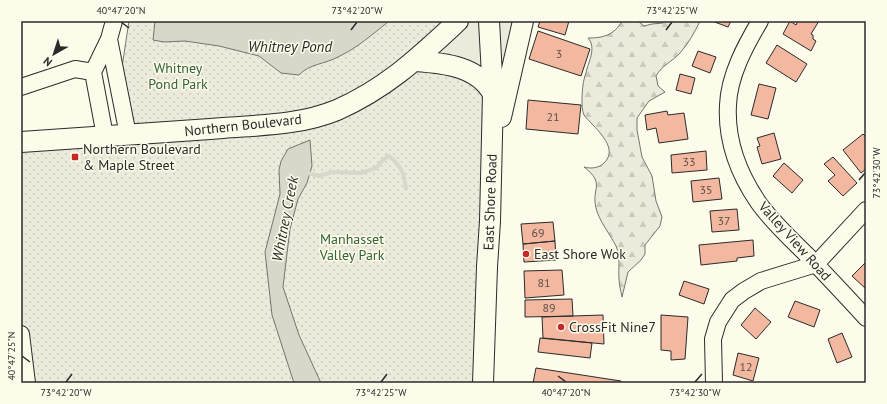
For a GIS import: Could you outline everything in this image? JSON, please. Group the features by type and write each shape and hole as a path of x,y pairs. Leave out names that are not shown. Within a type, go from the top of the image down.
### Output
{"main road":[{"name":"Northern Boulevard","path":"21,142 288,122 322,115 336,110 364,96 391,80 416,61 458,21"},
{"name":"East Shore Road","path":"483,383 492,160 493,94 489,21"},
{"path":"492,160 523,21"},
{"path":"416,61 458,66 481,80 493,94"}],"street":[{"path":"105,136 93,72 109,39 114,21"},
{"name":"Valley View Road","path":"760,21 742,56 733,78 728,104 728,124 733,152 744,178 758,202 866,318"},
{"path":"109,39 128,135"},
{"path":"21,87 75,68 93,72"},
{"path":"714,383 713,339 718,322 732,300 761,281 816,264 866,210"},
{"path":"21,334 27,383"}],"green space":[{"name":"Manhasset Valley Park","path":"129,21 458,21 416,60 487,86 483,383 27,383 21,335 21,142 128,135 122,67"},
{"path":"458,21 523,21 492,160 415,61"},
{"path":"622,21 638,21 644,26 663,23 664,21 700,21 683,49 661,69 656,76 658,86 665,92 649,101 637,118 637,130 642,157 652,176 656,201 662,217 660,226 645,245 645,254 641,260 628,272 622,297 619,281 618,250 597,213 595,201 596,182 591,173 584,167 595,168 602,165 608,157 609,150 603,137 584,115 582,110 582,90 592,51 591,42 588,38 604,36 612,33"}],"water":[{"name":"Whitney Pond","path":"155,21 389,21 352,49 333,59 312,66 299,75 281,73 259,56 219,46 185,41 164,42 153,40"},
{"name":"Whitney Creek","path":"310,140 312,166 307,183 298,199 290,229 283,287 299,335 321,383 294,383 272,315 265,252 280,194 279,170 281,161 288,149"}],"building":[{"path":"540,21 569,21 565,35 538,27"},
{"path":"712,21 731,21 728,27"},
{"path":"790,21 796,25 798,21 819,21 811,34 813,35 813,39 816,41 811,51 783,34"},
{"path":"538,31 590,49 581,76 529,59"},
{"path":"777,45 807,64 796,82 766,63"},
{"path":"698,51 716,57 710,73 692,66"},
{"path":"680,74 695,78 691,94 676,90"},
{"path":"759,84 776,88 768,119 751,115"},
{"path":"528,100 581,105 578,134 526,129"},
{"path":"667,111 668,115 684,113 688,139 659,143 656,128 647,130 645,115"},
{"path":"774,133 781,159 762,164 757,147 760,146 757,138"},
{"path":"863,134 866,137 866,169 861,173 843,150"},
{"path":"706,151 707,170 672,173 671,155"},
{"path":"833,157 857,183 843,196 828,181 835,175 824,164"},
{"path":"784,163 803,180 792,193 773,176"},
{"path":"719,178 722,199 693,202 691,181"},
{"path":"737,209 739,230 712,232 710,211"},
{"path":"553,222 555,241 523,244 521,224"},
{"path":"753,240 754,256 737,258 737,261 701,265 699,245"},
{"path":"555,241 556,260 524,262 523,244"},
{"path":"866,262 866,289 852,276"},
{"path":"562,270 564,295 525,298 524,271"},
{"path":"684,281 709,289 704,304 679,295"},
{"path":"572,299 573,316 525,317 525,300"},
{"path":"795,301 820,310 814,327 788,317"},
{"path":"755,308 771,322 756,339 741,325"},
{"path":"603,315 604,344 543,338 542,317"},
{"path":"661,315 688,317 685,359 671,360 671,351 661,350"},
{"path":"842,333 852,357 837,363 828,339"},
{"path":"540,338 592,343 590,358 538,352"},
{"path":"738,353 759,358 753,381 733,375"},
{"path":"536,368 621,381 621,383 533,383"}],"waterway":[{"name":"Whitney Creek","path":"305,172 319,176 332,172 361,173 376,168 389,156 402,171 406,189"}],"place":[{"name":"Northern Boulevard & Maple Street","path":"75,157"},
{"name":"East Shore Wok","path":"526,254"},
{"name":"CrossFit Nine7","path":"561,327"}],"park label":[{"name":"Whitney Pond Park","path":"178,76"}]}
